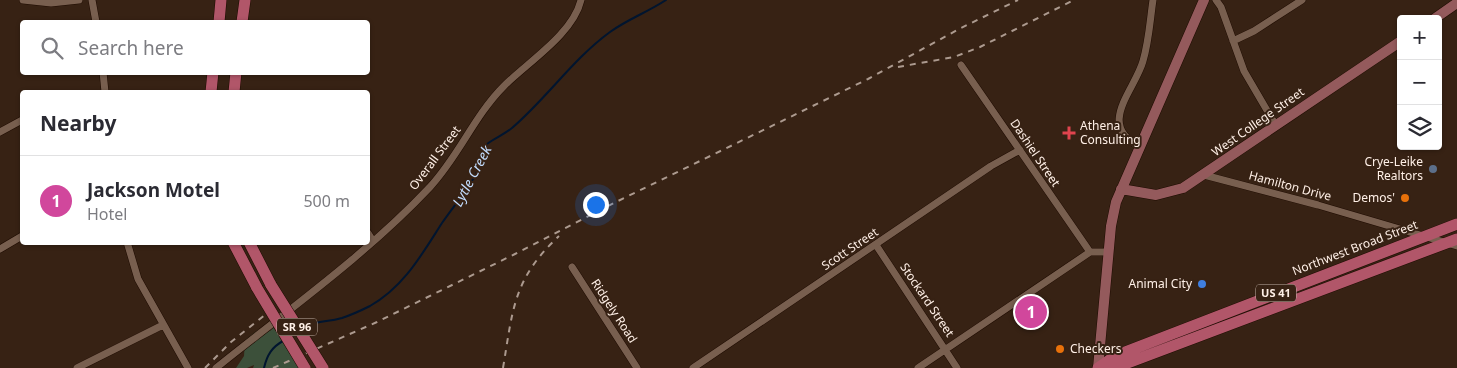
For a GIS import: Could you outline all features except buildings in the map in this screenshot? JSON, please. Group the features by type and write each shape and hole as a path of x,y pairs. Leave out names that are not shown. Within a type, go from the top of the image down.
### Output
{"main road":[{"path":"219,20 221,0"},
{"path":"242,20 245,0"},
{"path":"1099,368 1111,226 1121,189 1204,0"},
{"path":"1440,15 1457,4"},
{"name":"West College Street","path":"1121,189 1156,195 1169,194 1183,188 1275,124 1397,44"},
{"path":"211,90 213,75"},
{"path":"234,90 236,75"},
{"name":"Northwest Broad Street","path":"1099,368 1115,356 1457,224"},
{"name":"US 41","path":"1099,368 1117,367 1454,242"},
{"name":"SR 96","path":"235,245 305,368"},
{"name":"SR 96","path":"251,245 271,285 323,368"},
{"path":"1329,273 1333,286"},
{"path":"1278,292 1283,305"}],"street":[{"path":"23,0 51,3 79,0"},
{"path":"92,0 96,20"},
{"name":"Overall Street","path":"370,243 432,184 480,114 503,87 567,28 578,12 581,0"},
{"path":"1139,146 1121,131 1119,119 1121,108 1144,59 1153,0"},
{"path":"1216,0 1221,7 1244,72 1275,124"},
{"path":"1233,41 1254,32 1302,0"},
{"name":"Dashiel Street","path":"961,66 1090,252"},
{"path":"102,75 105,90"},
{"path":"0,132 20,121"},
{"name":"Scott Street","path":"694,368 991,166 1020,150"},
{"name":"Hamilton Drive","path":"1204,175 1318,205 1423,237 1454,242"},
{"path":"370,236 373,241"},
{"path":"0,249 20,237"},
{"path":"128,245 138,279 188,368"},
{"name":"Overall Street","path":"216,368 368,245"},
{"name":"Stockard Street","path":"876,245 957,368"},
{"path":"918,368 1090,252 1108,252"},
{"name":"Ridgely Road","path":"572,267 637,368"},
{"path":"78,368 163,325"}],"green space":[{"path":"273,327 299,368 253,368 254,365 247,368 236,368 244,356 245,340 259,329 270,331"}],"waterway":[{"name":"Lytle Creek","path":"302,329 318,322 342,318 370,306 393,289 411,269 469,186 480,167 487,144 509,130 525,116 584,54 610,32 666,0"},
{"name":"Lytle Creek","path":"264,368 270,352 283,341"}],"railway":[{"path":"273,368 377,322 515,254 618,201 868,79 959,29 1018,0"},
{"path":"898,67 954,57 980,47 1074,0"},
{"path":"503,368 509,329 517,296 532,266 559,236"},
{"path":"205,368 231,342 275,307"}],"place":[{"name":"Athena Consulting","path":"1069,133"},
{"name":"Crye-Leike Realtors","path":"1433,169"},
{"name":"Demos'","path":"1405,198"},
{"name":"Animal City","path":"1202,284"},
{"name":"Jackson Motel","path":"1031,312"},
{"name":"Checkers","path":"1060,349"}]}
